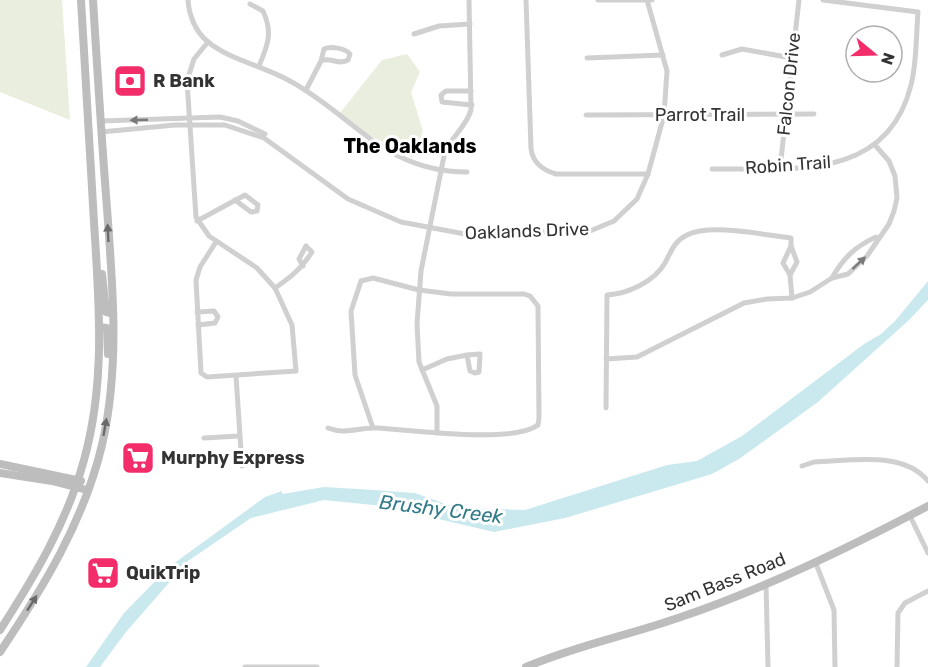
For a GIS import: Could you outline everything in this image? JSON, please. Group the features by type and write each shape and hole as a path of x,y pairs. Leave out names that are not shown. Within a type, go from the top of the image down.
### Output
{"main road":[{"path":"0,630 44,558 76,484 89,438 98,388 100,327 81,0"},
{"path":"88,0 95,25"},
{"path":"0,652 52,569 88,487 102,444 110,391 113,314 93,0"},
{"path":"89,122 101,121"},
{"path":"89,133 101,132"},
{"path":"95,238 99,245 106,312 113,314"},
{"path":"100,327 107,328 107,383 110,391"},
{"path":"0,464 88,487"},
{"path":"0,473 76,484"},
{"name":"Sam Bass Road","path":"526,667 576,646 679,618 815,561 928,506"}],"street":[{"path":"188,0 194,24 208,42 306,90 374,143 404,158 442,169 467,172"},
{"path":"437,433 437,406 422,370 417,332 419,290 446,151 467,122 472,105 469,0"},
{"path":"526,0 531,148 536,162 544,170 556,174 648,174"},
{"path":"598,0 652,0"},
{"name":"Oaklands Drive","path":"101,121 220,117 238,121 266,135 326,184 362,207 390,219 431,230 465,234 590,231 607,225 627,211 638,199 648,174 663,115 668,79 647,0"},
{"name":"Falcon Drive","path":"780,168 799,0"},
{"path":"823,0 864,2"},
{"name":"Robin Trail","path":"712,169 823,166 840,162 875,145 892,129 905,105 912,83 918,12 864,2"},
{"path":"250,4 263,11 269,26 269,44 259,66"},
{"path":"414,34 439,26 470,24"},
{"path":"208,42 189,71 194,210 197,221 204,232 257,268 275,288 292,325 296,371 236,376 207,376 201,373 197,274 216,242"},
{"path":"306,90 321,61 324,49 328,47 346,50 350,54 344,63 325,59 321,61"},
{"path":"722,55 742,49 792,58"},
{"path":"587,58 663,54"},
{"path":"471,91 447,91 441,95 442,102 448,104 472,105"},
{"name":"Parrot Trail","path":"586,116 814,114"},
{"name":"Oaklands Drive","path":"101,132 190,124 225,125 251,132 291,157"},
{"path":"606,359 637,357 668,344 744,303 767,298 792,298 810,292 832,278 848,274 867,255 889,224 897,198 895,176 889,161 875,145"},
{"path":"197,221 235,200"},
{"path":"606,408 606,295 616,295 657,274 673,246 686,235 704,229 791,238 791,246 797,262 790,275"},
{"path":"832,278 840,263 859,245 878,237"},
{"path":"791,246 783,263 790,275 792,298"},
{"path":"275,288 303,266"},
{"path":"328,428 340,432 373,428 437,433 515,433 538,425 538,306 530,296 524,294 466,295 419,290 369,278 360,283 351,311 355,375 373,428"},
{"path":"197,312 214,311 218,317 214,323 198,325"},
{"path":"422,370 453,357 467,356"},
{"path":"236,376 242,466"},
{"path":"204,438 239,436"},
{"path":"802,466 814,462 894,461 912,466 928,481"},
{"path":"910,516 928,553"},
{"path":"815,561 834,610 835,667"},
{"path":"766,582 768,667"},
{"path":"897,667 898,613 905,603 928,591"},
{"path":"245,667 317,667"}],"green space":[{"path":"0,0 62,0 70,120 0,92"},
{"path":"407,54 420,72 411,92 423,131 413,158 369,135 340,113 382,60"}],"water":[{"name":"Brushy Creek","path":"928,281 928,300 818,402 739,459 712,474 565,518 494,532 383,506 324,500 251,518 188,561 126,632 100,667 86,667 124,613 169,567 265,497 282,491 282,494 324,487 415,493 457,508 525,510 667,465 697,461 742,436 864,344 881,334 895,321"}],"place":[{"name":"R Bank","path":"130,81"},
{"name":"Murphy Express","path":"138,458"},
{"name":"QuikTrip","path":"103,573"}],"district":[{"name":"The Oaklands","path":"410,146"}]}
